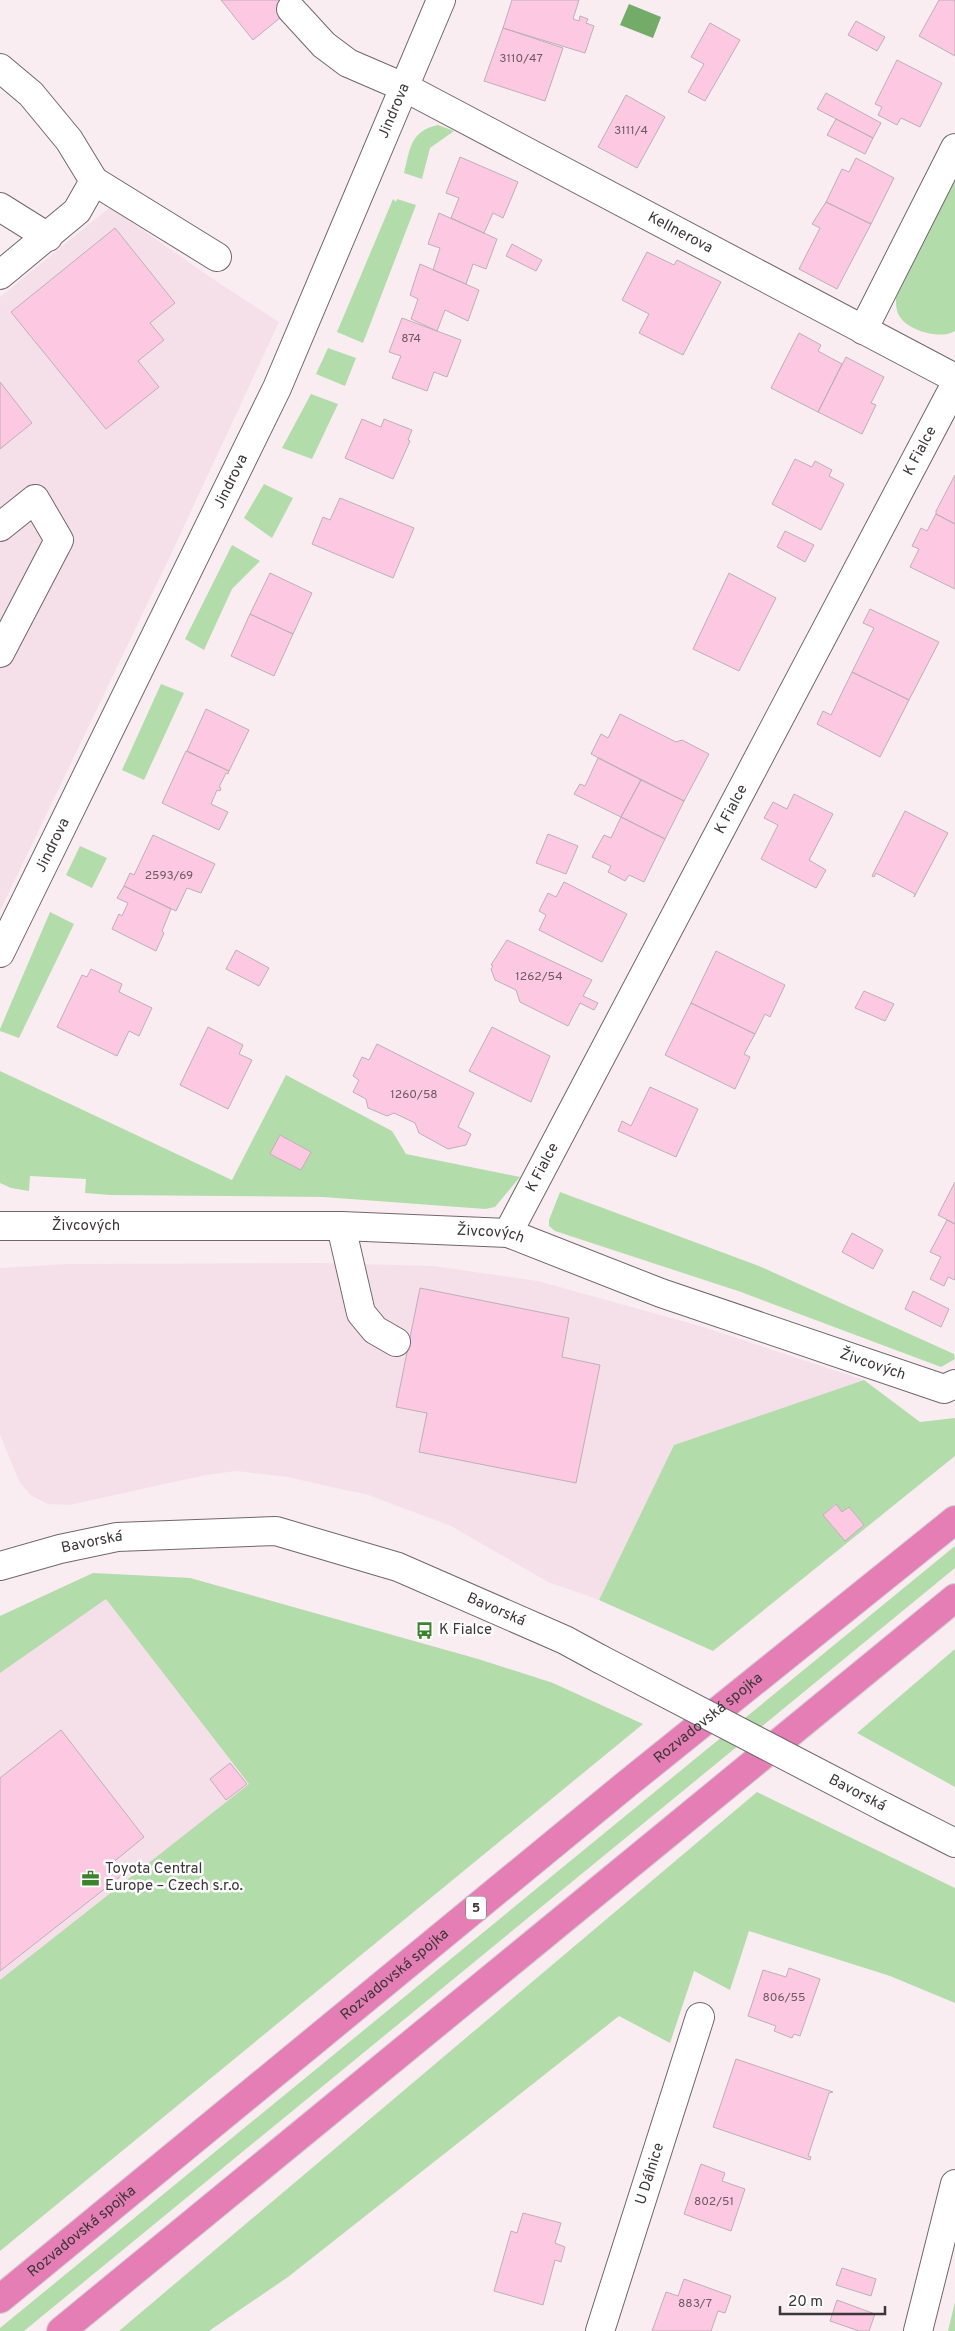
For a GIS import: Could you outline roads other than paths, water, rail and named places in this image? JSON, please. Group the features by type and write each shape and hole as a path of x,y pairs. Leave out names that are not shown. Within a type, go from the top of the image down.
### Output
{"highway":[{"name":"Rozvadovská spojka","path":"0,2299 628,1783 955,1520"},
{"path":"61,2331 955,1598"}],"street":[{"name":"Jindrova","path":"0,953 277,388 406,88 441,0"},
{"name":"Kellnerova","path":"291,9 324,45 348,63 406,88 955,378"},
{"path":"0,68 31,94 69,140 94,181 217,257"},
{"path":"863,330 955,148"},
{"path":"0,274 48,237 77,211 94,181"},
{"path":"0,207 48,237"},
{"name":"K Fialce","path":"508,1233 955,385"},
{"path":"0,527 35,499 59,540 0,653"},
{"name":"Živcových","path":"0,1226 341,1226 508,1233 661,1293 944,1389 955,1384"},
{"path":"341,1226 362,1313 375,1330 396,1342"},
{"name":"Bavorská","path":"1,1562 117,1537 276,1531 398,1567 558,1637 955,1843"},
{"name":"U Dálnice","path":"600,2331 700,2016"},
{"path":"918,2331 955,2184"}],"place":[{"name":"K Fialce","path":"425,1630"},
{"name":"Toyota Central Europe – Czech s.r.o.","path":"91,1878"}]}
